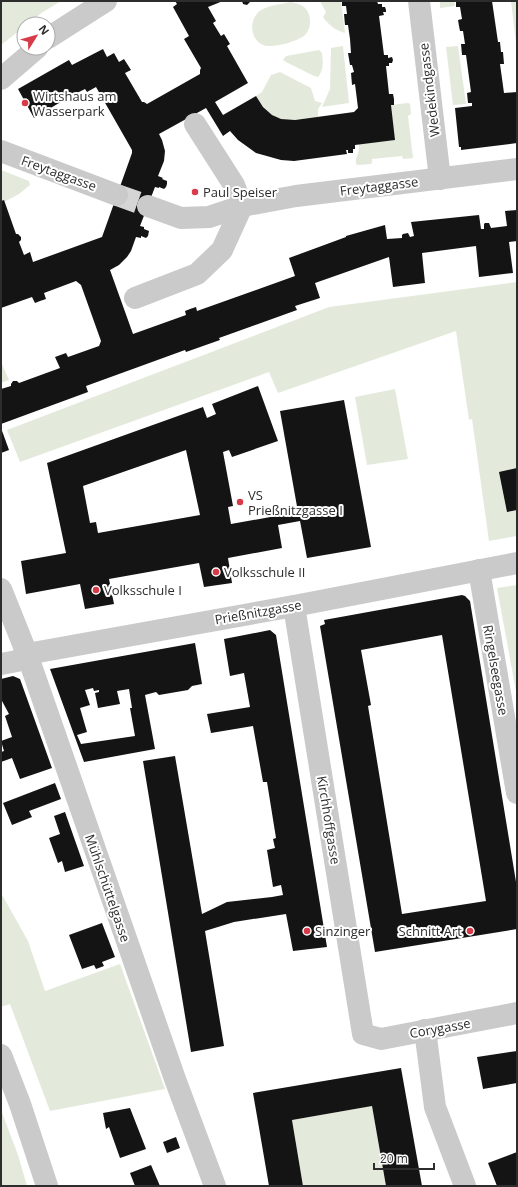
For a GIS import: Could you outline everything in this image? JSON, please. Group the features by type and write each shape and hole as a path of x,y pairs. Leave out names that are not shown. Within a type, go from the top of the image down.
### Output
{"street":[{"path":"56,33 106,1"},
{"name":"Wedekindgasse","path":"419,1 440,179"},
{"path":"1,79 28,56"},
{"path":"135,298 197,274 222,250 242,206 234,185 195,124"},
{"name":"Freytaggasse","path":"1,151 117,195"},
{"name":"Freytaggasse","path":"148,206 182,218 205,218 242,206 296,196 517,169"},
{"name":"Prießnitzgasse","path":"1,664 17,661 27,654 294,606 517,563"},
{"name":"Ringelseegasse","path":"479,570 517,793"},
{"name":"Mühlschüttelgasse","path":"1,589 27,654 175,1080 215,1186"},
{"name":"Kirchhoffgasse","path":"294,606 363,1034"},
{"name":"Corygasse","path":"363,1034 381,1039 517,1013"},
{"path":"425,1030 435,1107 464,1186"},
{"path":"1,1055 20,1104 47,1186"}],"green space":[{"path":"1,1 61,1 38,16 16,16 16,33 1,45"},
{"path":"320,1 341,1 345,33 333,27 323,17 326,12"},
{"path":"440,1 454,1 455,6 440,8"},
{"path":"511,1 517,1 517,51"},
{"path":"290,2 301,5 309,13 310,25 305,35 298,39 276,46 261,44 254,35 252,29 254,18 263,9"},
{"path":"343,46 349,103 322,107 330,89 331,48"},
{"path":"458,46 466,104 453,105 446,47"},
{"path":"319,50 322,53 323,63 318,77 283,60 286,56"},
{"path":"280,72 311,88 315,101 322,103 318,109 318,117 298,120 282,119 276,117 263,106 256,96 262,92 271,75"},
{"path":"410,104 411,114 408,116 413,158 403,159 402,156 372,159 371,164 356,164 359,144 394,140 391,105"},
{"path":"1,170 29,181 30,185 19,194 4,202 4,200 1,201"},
{"path":"517,282 517,536 489,541 472,419 469,420 456,331 278,393 269,372 20,462 7,430 329,307"},
{"path":"1,362 9,380 1,383"},
{"path":"395,389 408,459 367,465 355,397"},
{"path":"517,585 517,697 497,588"},
{"path":"1,893 28,941 45,991 120,964 165,1089 50,1111 10,1004 1,1007"},
{"path":"372,1106 386,1186 303,1186 292,1120"},
{"path":"1,1110 18,1155 27,1186 1,1186"}],"building":[{"path":"175,1 223,1 208,7 216,21 213,23 221,36 224,34 230,44 227,46 248,83 215,102 223,115 256,96 263,107 272,115 281,119 295,120 354,112 358,108 355,84 352,85 351,73 354,72 352,65 350,65 348,53 351,53 348,25 345,25 344,14 347,14 346,6 342,6 342,1 377,1 378,4 382,4 382,7 385,7 386,10 386,12 383,12 384,15 379,16 384,55 388,55 388,58 392,57 393,60 392,63 389,63 389,66 386,66 389,94 393,94 394,99 394,105 391,105 395,140 355,145 353,153 348,153 348,150 346,150 347,154 294,161 281,160 256,153 238,140 230,131 223,136 206,108 159,134 165,151 164,161 158,176 167,181 166,187 164,189 155,187 140,226 149,231 148,236 146,238 141,236 141,238 136,237 127,257 119,265 110,270 133,334 186,315 185,311 190,309 196,307 197,311 295,276 289,258 346,236 385,225 387,239 402,238 403,234 408,233 410,237 414,236 411,222 479,215 481,229 484,229 485,223 489,223 491,228 507,226 505,211 517,210 517,241 509,242 513,273 479,277 476,246 422,253 425,283 393,287 389,257 315,283 320,298 295,306 297,310 219,338 220,340 186,352 185,350 86,386 88,392 1,424 1,389 11,386 13,381 17,381 19,383 60,368 55,357 66,353 68,357 99,346 101,341 81,285 76,281 44,293 46,299 35,303 32,297 1,308 1,201 4,200 16,234 21,237 19,242 24,255 30,252 33,262 102,237 132,153 132,150 96,87 87,92 85,89 73,95 73,99 70,101 67,102 64,100 34,118 18,89 69,60 72,65 103,49 107,57 114,53 119,62 124,59 131,70 125,73 142,102 147,104 200,74 201,68 184,39 189,36 173,7 177,4"},
{"path":"242,1 250,2 247,5 243,4"},
{"path":"456,1 492,1 498,42 500,42 501,52 503,52 504,64 500,64 504,93 517,92 517,143 461,150 461,147 459,147 455,108 472,106 472,103 468,103 467,93 471,92 466,55 462,55 461,44 465,44 463,31 460,31 458,20 462,19 460,7 456,7"},
{"path":"258,386 278,441 232,457 229,450 223,452 233,506 228,507 231,524 298,512 280,411 344,400 371,547 307,558 300,521 278,525 282,548 228,558 232,583 204,587 199,563 109,579 114,604 85,609 80,584 26,594 21,561 66,553 47,463 203,407 207,418 216,414 212,404","holes":["186,450 200,515 98,533 96,522 90,523 83,486"]},
{"path":"1,428 9,450 1,453"},
{"path":"517,468 517,510 507,512 499,472"},
{"path":"462,595 470,601 517,888 517,929 375,952 320,626 325,624 324,620","holes":["442,635 486,901 402,914 368,706 371,705 361,650"]},
{"path":"270,630 276,635 327,947 293,951 286,914 234,922 205,931 224,1046 191,1052 143,761 175,756 202,914 227,902 283,895 281,885 273,887 267,850 275,848 273,839 276,838 267,782 263,782 253,726 211,733 207,714 250,707 244,673 230,676 224,639"},
{"path":"195,643 202,684 192,686 188,690 159,695 156,692 145,695 155,749 84,762 50,669","holes":["93,688 94,691 99,690 99,692 95,693 98,708 120,704 117,691 129,689 132,708 130,708 135,736 81,744 77,735 87,732 80,708 90,705 85,690"]},
{"path":"13,676 20,679 52,768 20,779 12,758 1,762 1,752 4,751 1,741 12,737 5,716 9,714 1,701 1,679"},
{"path":"55,783 61,799 29,811 32,817 12,825 3,803"},
{"path":"65,812 84,866 65,872 62,861 58,863 49,838 60,834 54,816"},
{"path":"102,923 115,957 102,962 104,966 96,969 94,965 82,969 69,935"},
{"path":"517,1051 517,1083 483,1089 477,1057"},
{"path":"401,1068 422,1186 386,1186 372,1106 292,1120 303,1186 269,1186 253,1093"},
{"path":"130,1108 146,1149 120,1158 109,1127 106,1129 103,1113"},
{"path":"176,1137 180,1148 167,1153 163,1142"},
{"path":"517,1152 517,1186 497,1186 488,1163"},
{"path":"151,1165 160,1186 135,1186 130,1173"}],"tunnel":[{"path":"117,195 148,206"}],"place":[{"name":"Wirtshaus am Wasserpark","path":"25,103"},
{"name":"Paul Speiser","path":"195,192"},
{"name":"VS Prießnitzgasse I","path":"240,502"},
{"name":"Volksschule II","path":"216,572"},
{"name":"Volksschule I","path":"96,590"},
{"name":"Sinzinger","path":"307,931"},
{"name":"Schnitt Art","path":"470,931"}]}
